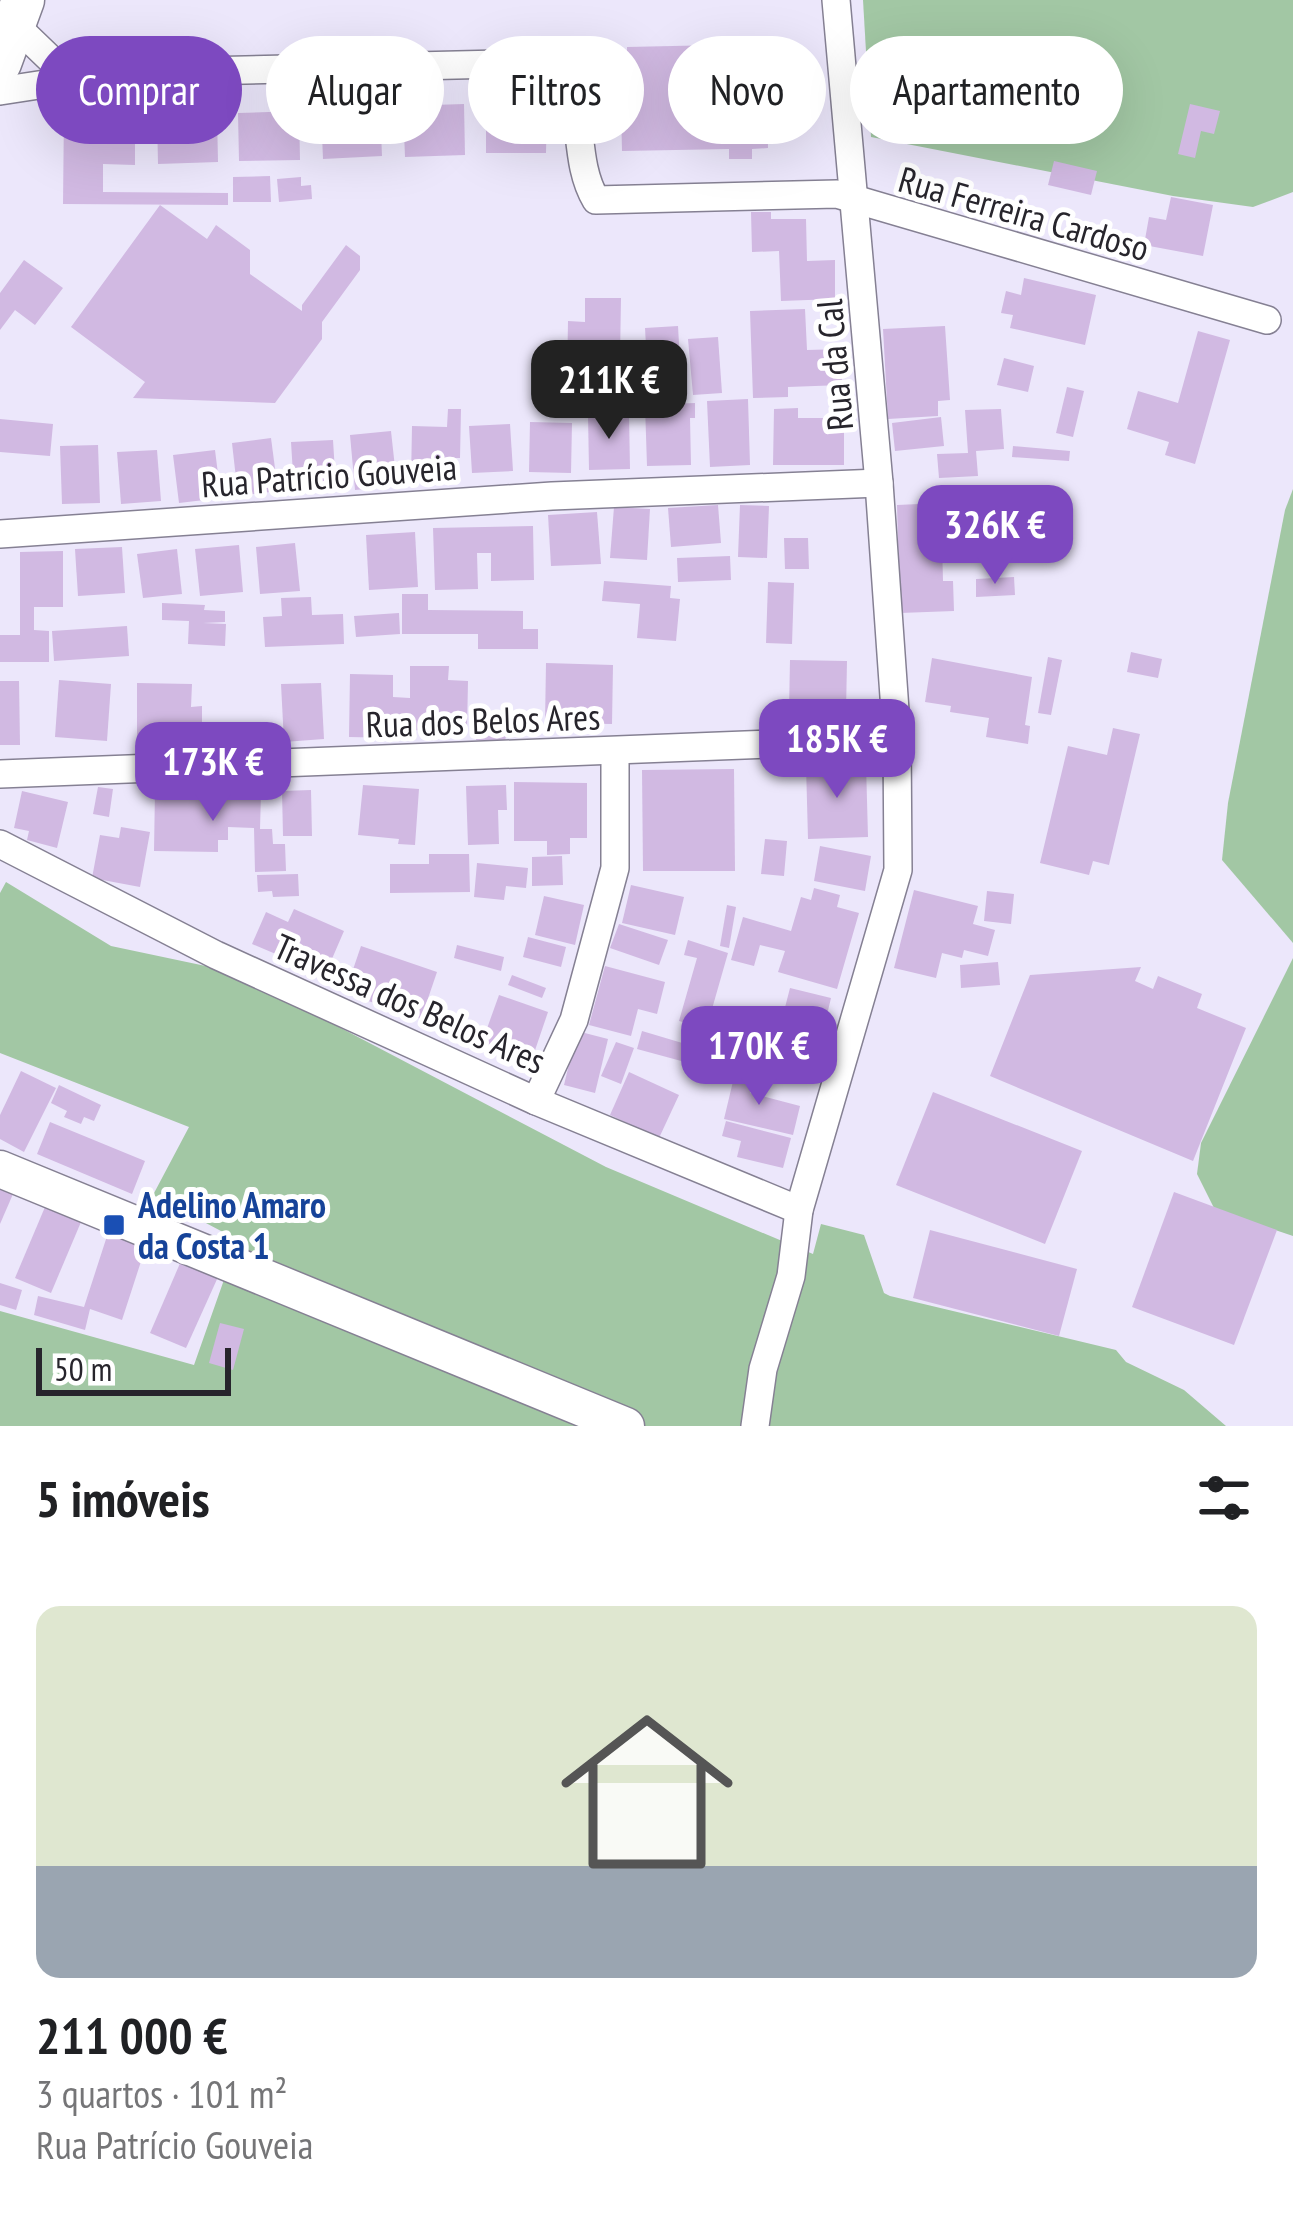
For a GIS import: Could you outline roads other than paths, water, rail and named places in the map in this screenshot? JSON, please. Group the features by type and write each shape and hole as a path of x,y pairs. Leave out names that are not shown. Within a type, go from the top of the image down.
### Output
{"street":[{"name":"Rua da Cal","path":"754,1426 763,1369 791,1276 799,1210 898,870 897,740 879,483 836,0"},
{"path":"10,27 36,49"},
{"name":"Rua Ferreira Cardoso","path":"242,70 541,63 567,76 577,101 584,180 596,200 837,194 1267,320"},
{"name":"Rua Ferreira Cardoso","path":"0,91 36,85"},
{"name":"Rua Patrício Gouveia","path":"0,534 552,496 879,483"},
{"name":"Rua dos Belos Ares","path":"0,775 897,740"},
{"path":"536,1101 574,1019 615,868 615,752"},
{"name":"Travessa dos Belos Ares","path":"0,844 216,955 536,1101 799,1210"},
{"path":"0,1169 626,1426"}],"place":[{"name":"Adelino Amaro da Costa 1","path":"114,1225"}]}
